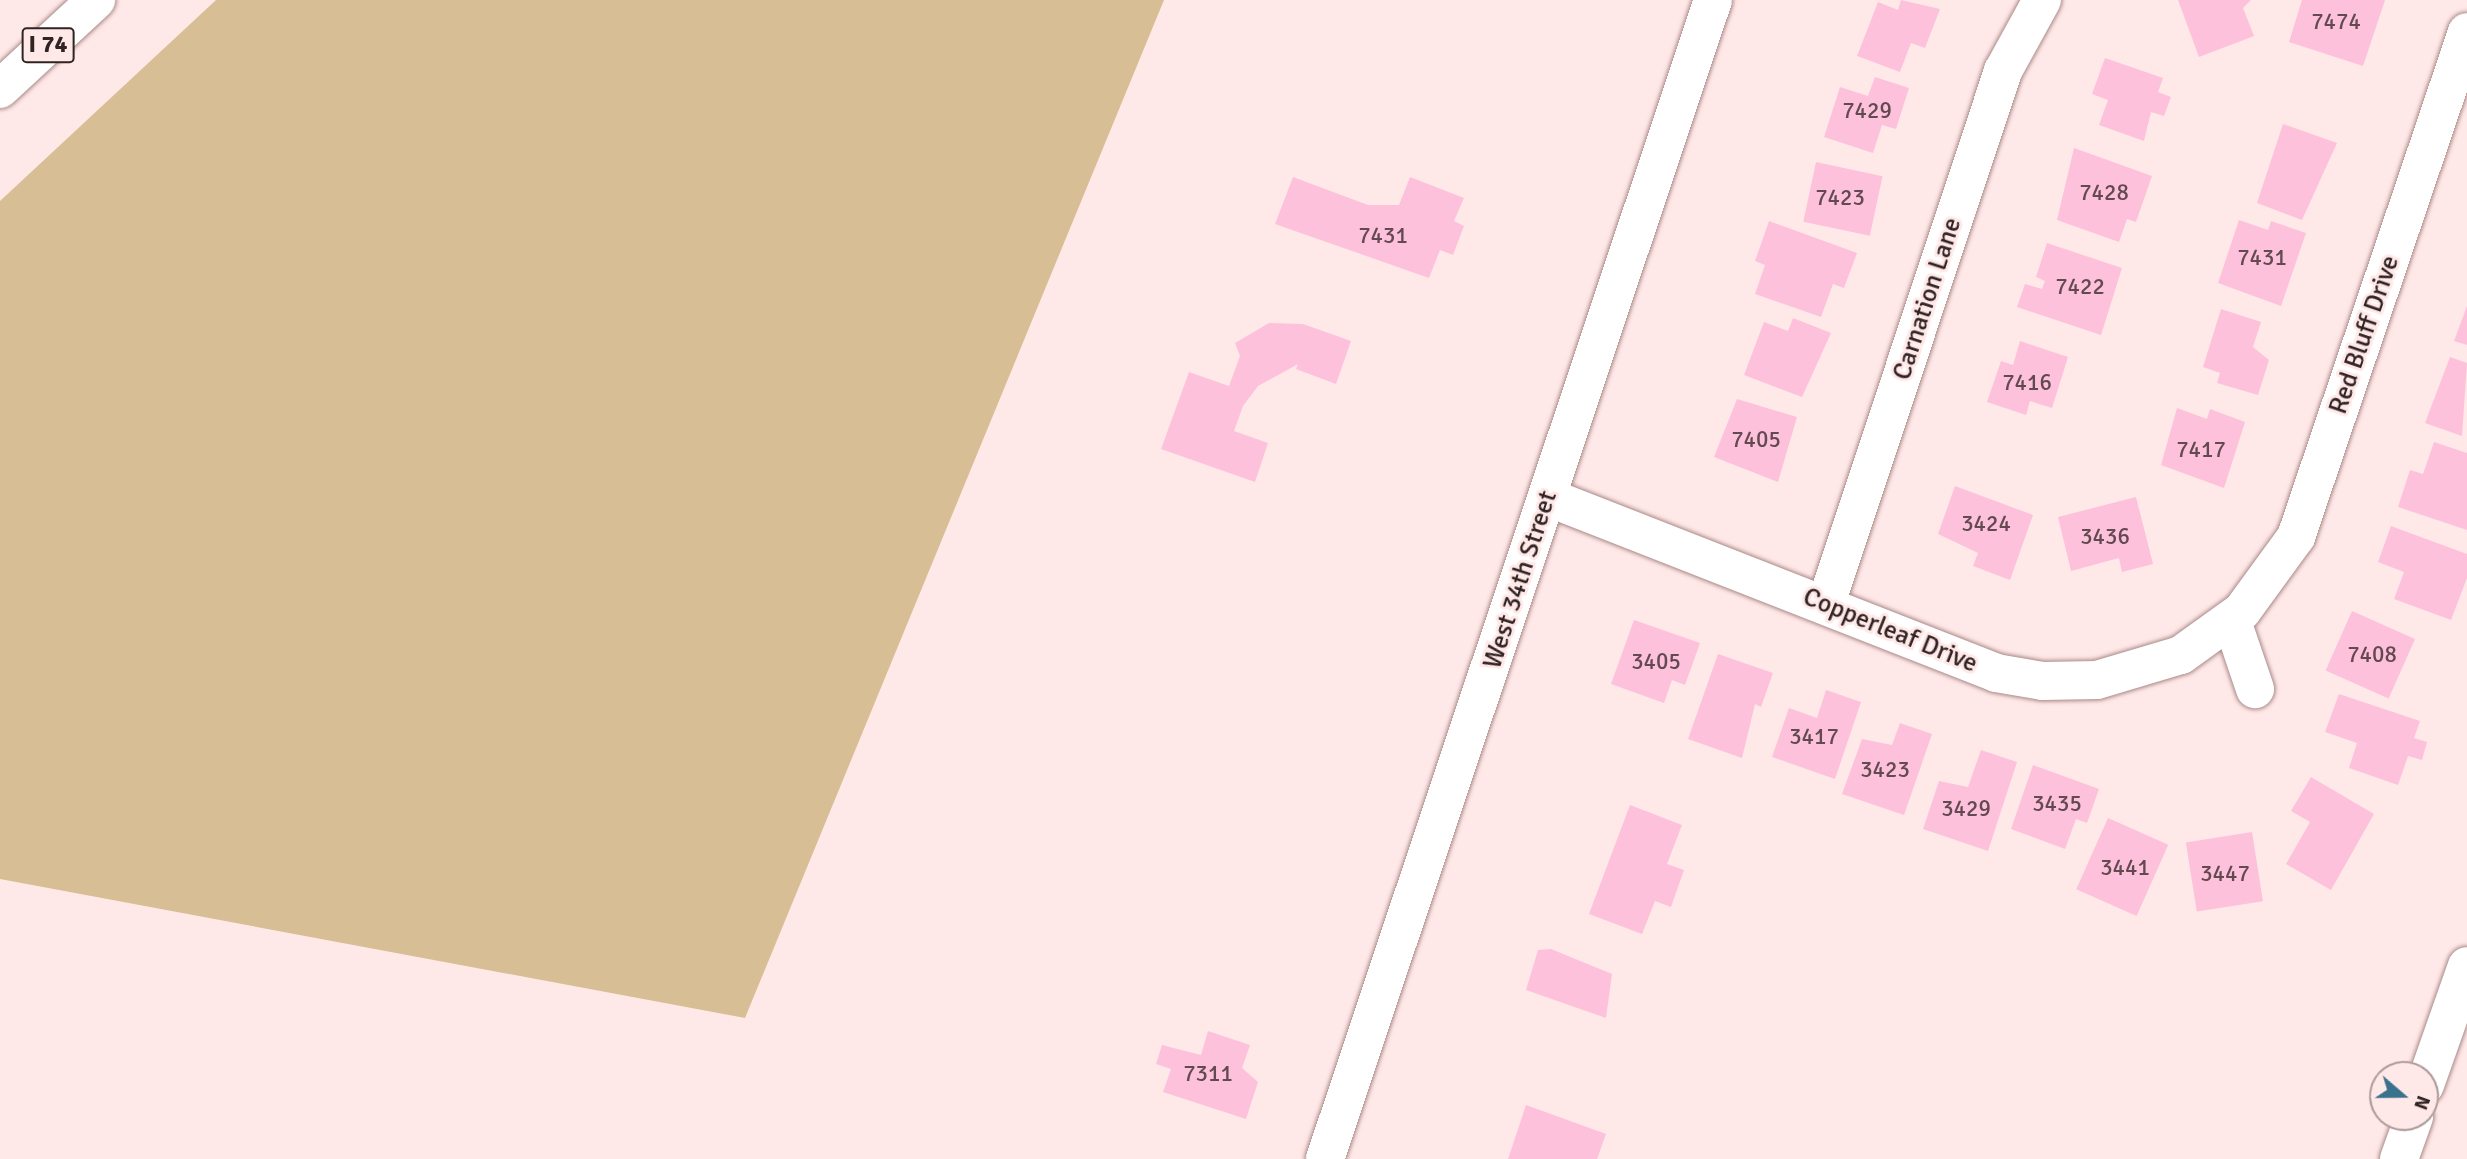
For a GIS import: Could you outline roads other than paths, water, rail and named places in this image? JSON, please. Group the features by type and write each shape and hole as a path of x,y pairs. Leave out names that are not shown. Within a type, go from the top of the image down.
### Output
{"main road":[{"name":"I 74","path":"0,89 96,0"},
{"name":"West 34th Street","path":"1325,1159 1550,498 1713,0"},
{"name":"Carnation Lane","path":"1826,604 2003,71 2042,0"},
{"name":"Red Bluff Drive","path":"2232,621 2273,576 2296,537 2467,32"},
{"name":"Copperleaf Drive","path":"1550,498 1826,604 1977,667 2064,682 2149,669 2232,621"},
{"path":"2232,621 2255,689"},
{"path":"2433,1061 2467,966"},
{"path":"2399,1159 2409,1131"}]}
